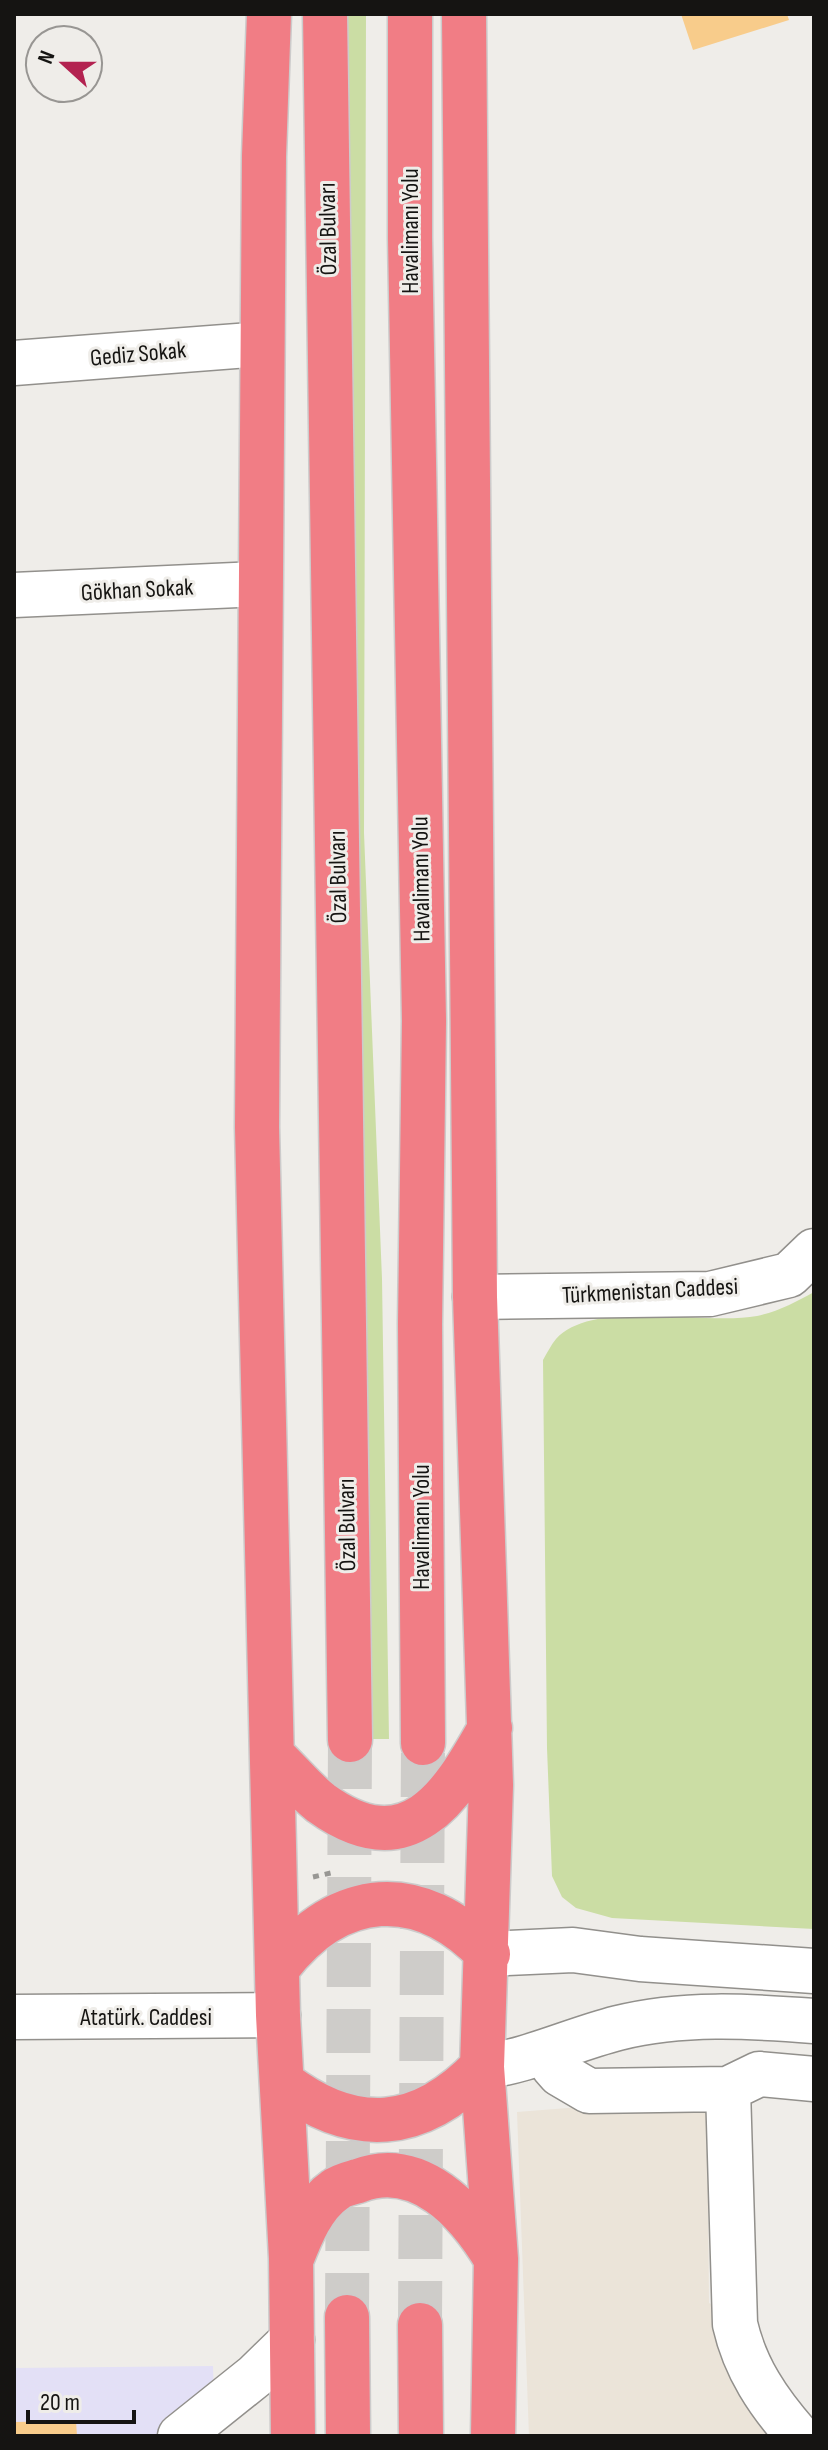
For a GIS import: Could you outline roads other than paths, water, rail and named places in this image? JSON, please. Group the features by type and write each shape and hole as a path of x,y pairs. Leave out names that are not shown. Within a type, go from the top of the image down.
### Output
{"highway":[{"path":"269,14 259,584 257,1127 278,2015 291,2258 293,2436"},
{"name":"Özal Bulvarı","path":"325,14 350,1740"},
{"name":"Havalimanı Yolu","path":"410,14 410,238 424,1021 420,1324 423,1743"},
{"path":"464,14 475,1297 482,1598 490,1728 488,1954 482,2067 496,2259 493,2436"},
{"path":"273,1756 319,1802 357,1824 406,1825 430,1813 449,1796 490,1728"},
{"path":"279,1966 300,1939 324,1920 352,1908 382,1903 412,1906 441,1915 466,1932 488,1954"},
{"path":"283,2083 309,2103 338,2116 370,2121 402,2118 432,2108 459,2091 482,2067"},
{"path":"291,2258 315,2212 335,2189 370,2176 386,2174 414,2178 451,2202 479,2231 496,2259"},
{"path":"347,2317 348,2436"},
{"path":"420,2325 421,2436"}],"street":[{"name":"Gediz Sokak","path":"14,363 262,344"},
{"name":"Gökhan Sokak","path":"14,595 259,584"},
{"name":"Türkmenistan Caddesi","path":"475,1297 710,1294 789,1275 814,1251"},
{"path":"488,1954 573,1950 640,1959 814,1971"},
{"name":"Atatürk. Caddesi","path":"14,2017 278,2015"},
{"path":"482,2067 510,2064 617,2028 691,2017 752,2016 814,2021"},
{"path":"550,2050 553,2066 560,2074 589,2091 728,2089 759,2074 814,2079"},
{"path":"728,2089 735,2324 742,2356 764,2392 798,2436"},
{"path":"180,2436 255,2376 292,2340"}],"tunnel":[{"path":"347,2317 350,1740"},
{"path":"420,2325 423,1743"}]}
